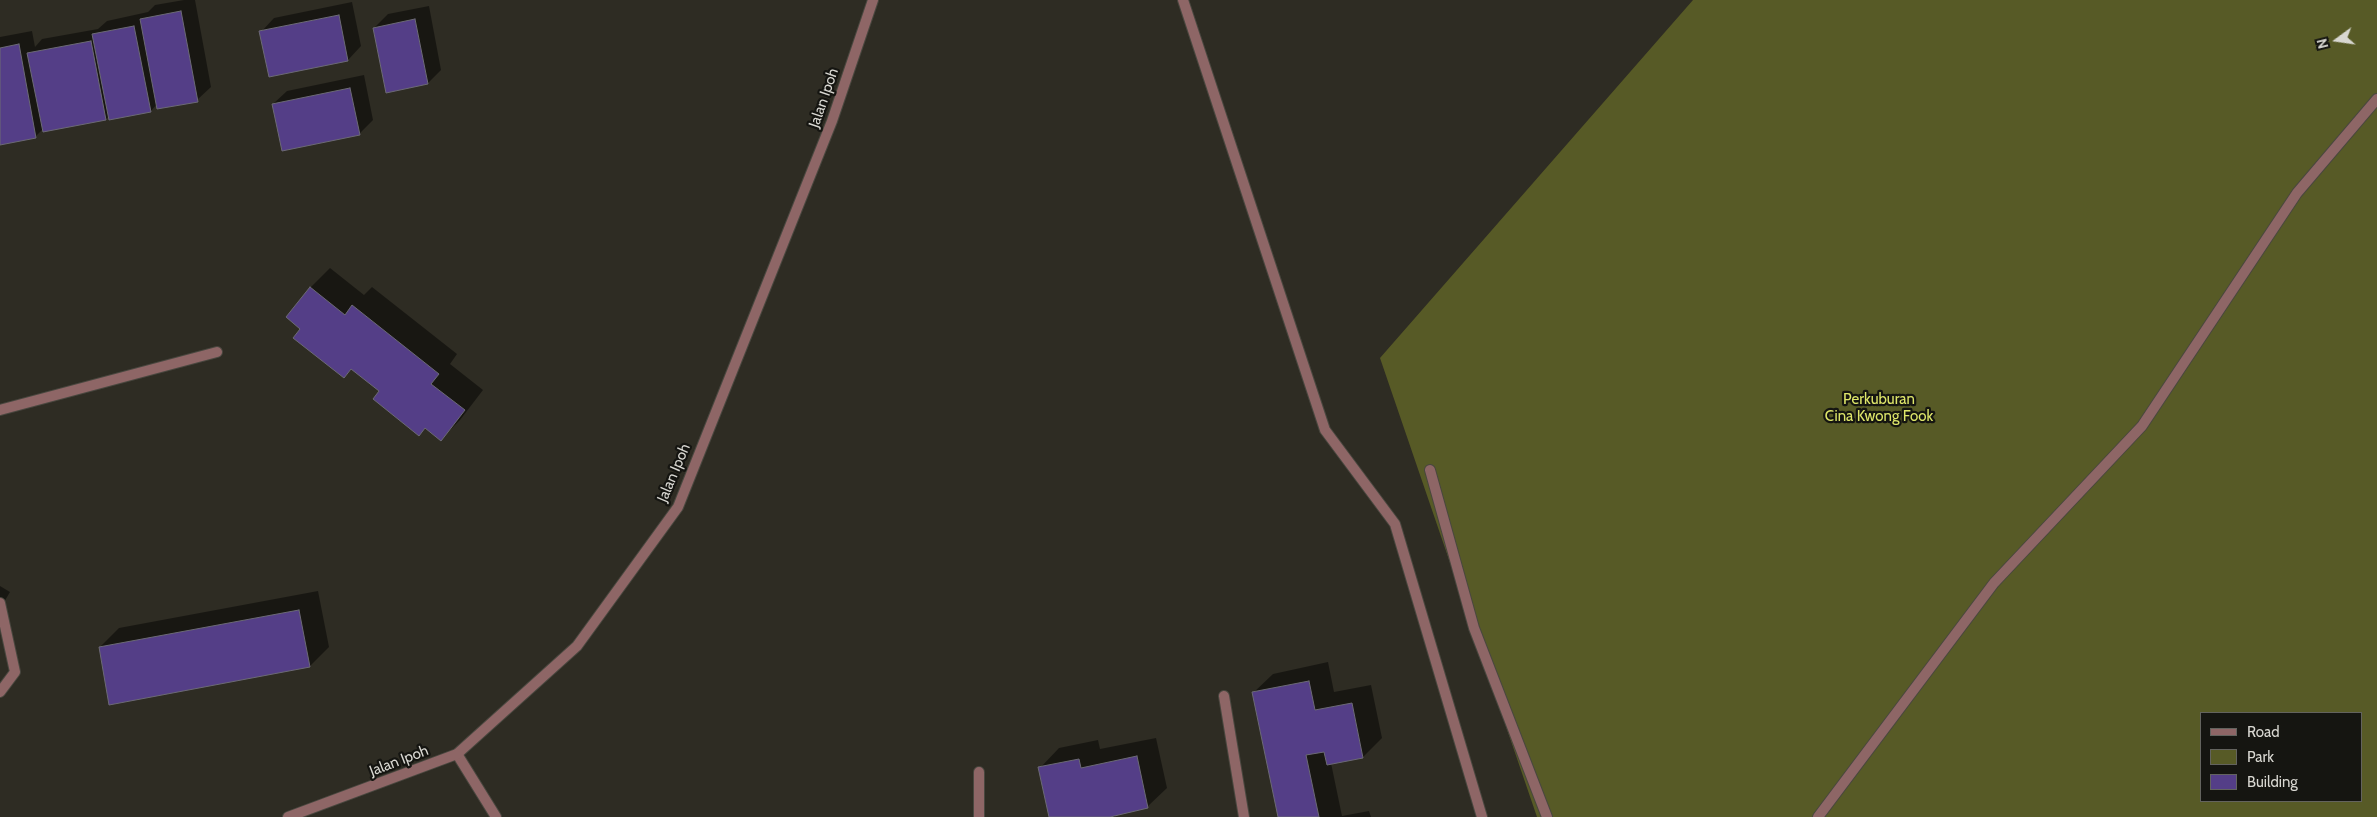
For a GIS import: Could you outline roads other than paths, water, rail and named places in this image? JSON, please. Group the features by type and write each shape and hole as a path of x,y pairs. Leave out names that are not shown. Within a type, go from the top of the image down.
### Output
{"street":[{"name":"Jalan Ipoh","path":"288,817 457,754 577,646 678,507 832,121 873,0"},
{"path":"1183,0 1325,430 1395,524 1482,817"},
{"path":"1818,817 1994,583 2142,426 2297,193 2377,99"},
{"path":"0,410 217,352"},
{"path":"1430,470 1474,628 1547,817"},
{"path":"0,602 15,672 0,692"},
{"path":"1224,696 1244,817"},
{"path":"457,754 496,817"},
{"path":"979,772 979,817"}],"park label":[{"name":"Perkuburan Cina Kwong Fook","path":"1879,408"}]}
